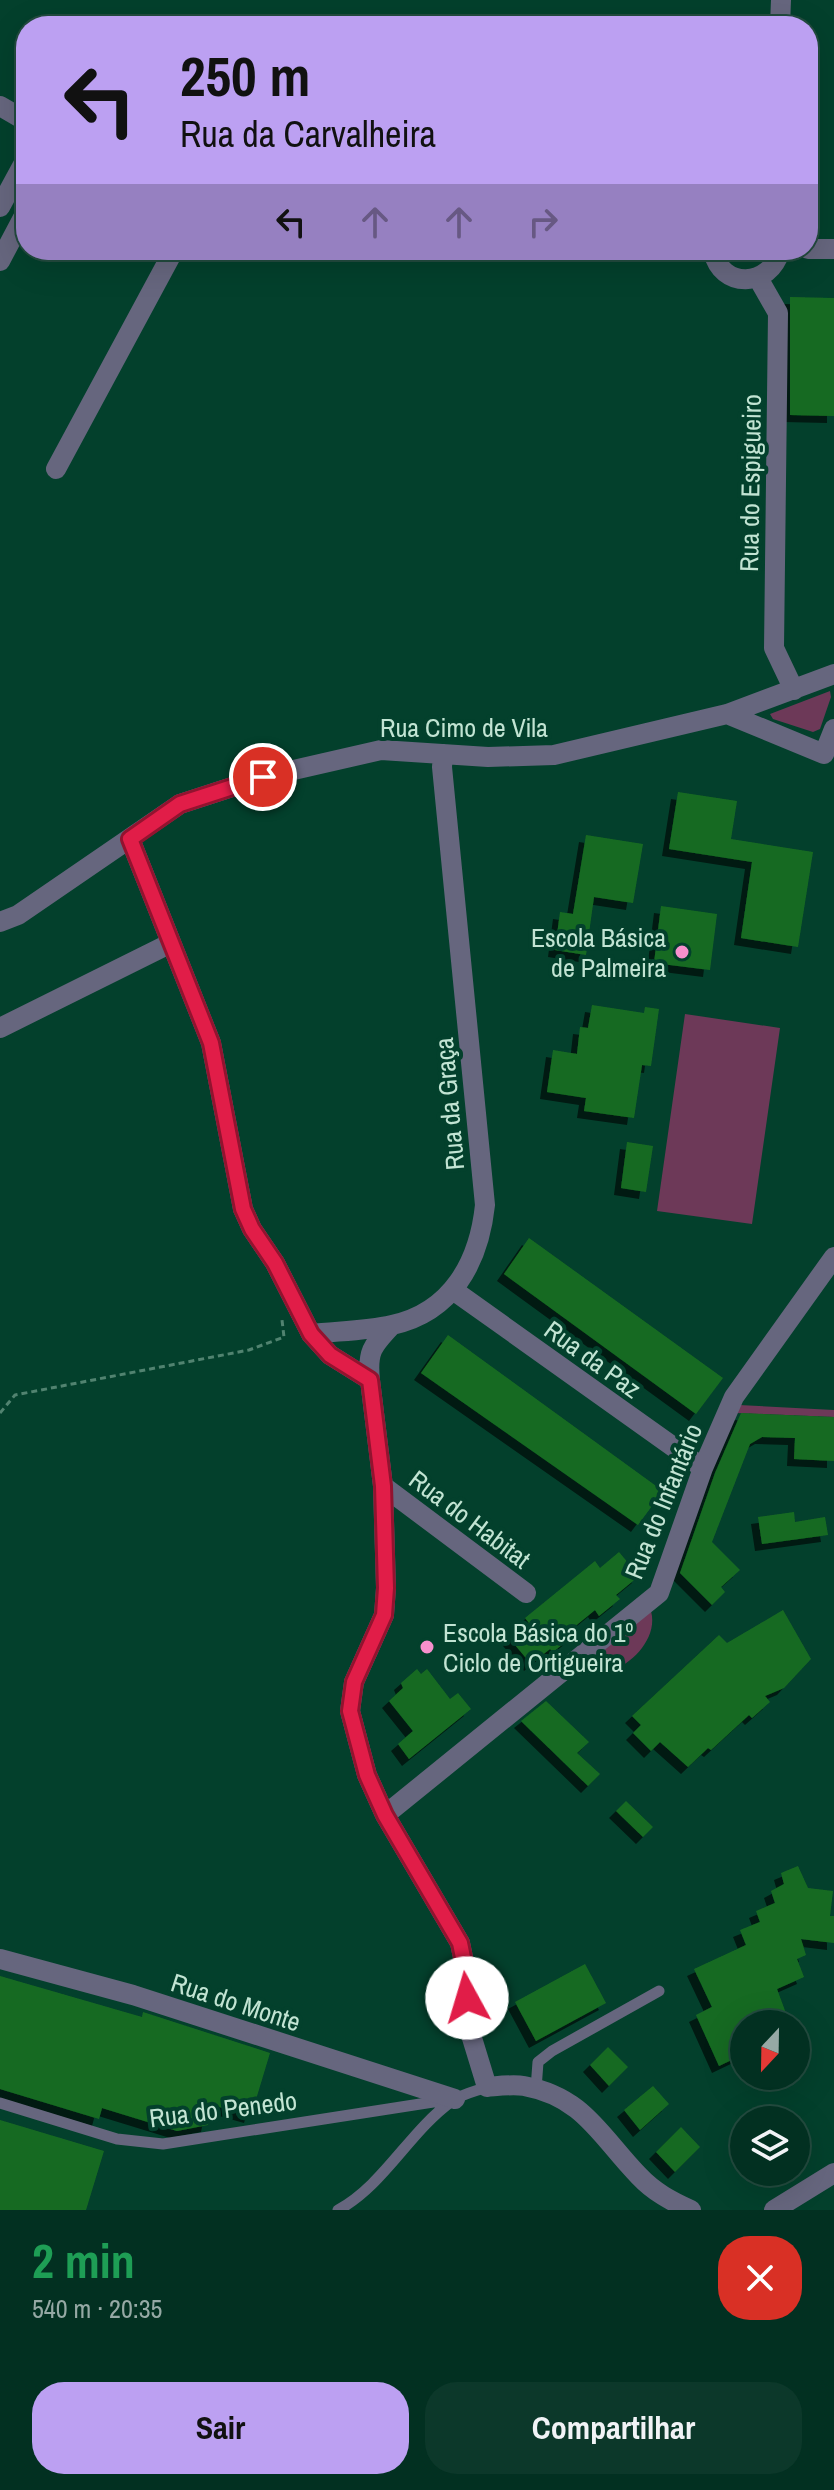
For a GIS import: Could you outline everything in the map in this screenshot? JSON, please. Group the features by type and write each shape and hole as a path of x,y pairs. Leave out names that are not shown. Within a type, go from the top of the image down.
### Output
{"street":[{"path":"0,207 16,177"},
{"path":"0,261 16,231"},
{"path":"56,469 169,260"},
{"path":"716,260 730,276 750,280 774,266 776,260"},
{"name":"Rua do Espigueiro","path":"758,278 778,313 774,648 794,690"},
{"name":"Rua Cimo de Vila","path":"0,922 18,915 180,804 263,777 381,750 488,757 554,755 727,714 834,674"},
{"path":"727,714 824,754 834,729"},
{"name":"Rua da Graça","path":"311,1334 391,1326 414,1319 453,1290 473,1260 482,1230 485,1205 443,754"},
{"path":"130,839 211,1043 243,1209 311,1334 330,1355 370,1380"},
{"path":"0,1028 171,943"},
{"name":"Rua do Infantário","path":"385,1815 659,1593 703,1468 734,1397 834,1257"},
{"name":"Rua da Paz","path":"453,1290 703,1468"},
{"path":"391,1326 374,1344 368,1359 383,1486 386,1588 384,1615 354,1682 350,1711 367,1775 385,1815 460,1943 466,1972 468,2025 487,2087 521,2085 554,2094 580,2109 640,2178 664,2198 691,2210"},
{"name":"Rua do Habitat","path":"383,1486 526,1593"},
{"name":"Rua do Monte","path":"0,1959 133,1995 455,2099"},
{"path":"774,2210 834,2173"}],"lane":[{"path":"536,2089 538,2062 552,2051 659,1991"},
{"path":"338,2210 356,2200 423,2125 455,2099 487,2087"},
{"name":"Rua do Penedo","path":"0,2103 117,2139 163,2144 455,2099"}],"path":[{"path":"0,1413 15,1395 261,1346 284,1337 280,1307"}],"shaded area":[{"path":"830,691 831,697 820,729 813,732 773,719 770,714"},
{"path":"685,1014 780,1028 752,1224 657,1211"},
{"path":"739,1405 834,1410 834,1417 736,1413"},
{"path":"651,1611 651,1630 647,1639 628,1662 606,1672 572,1676"}],"building":[{"path":"790,297 834,298 834,416 790,415"},
{"path":"678,792 737,801 731,839 813,852 798,947 741,938 752,862 669,849"},
{"path":"586,835 643,844 633,903 594,897 586,955 555,950 560,912 573,914"},
{"path":"661,906 717,914 710,970 654,963"},
{"path":"592,1005 644,1013 645,1007 659,1009 651,1066 642,1065 634,1118 584,1111 586,1098 547,1092 553,1050 577,1054 580,1027 588,1028"},
{"path":"627,1142 653,1146 646,1192 621,1188"},
{"path":"529,1238 723,1378 696,1414 504,1274"},
{"path":"448,1335 663,1491 638,1525 421,1373"},
{"path":"741,1413 834,1417 834,1461 794,1459 795,1438 762,1437 750,1444 712,1542 740,1570 721,1587 725,1592 712,1605 680,1573 715,1473"},
{"path":"794,1512 795,1522 825,1517 828,1535 762,1544 758,1517"},
{"path":"619,1552 639,1576 616,1595 620,1599 599,1616 595,1610 573,1628 577,1633 531,1664 510,1639 529,1623 525,1618 595,1561 600,1568"},
{"path":"783,1610 811,1659 784,1688 765,1696 770,1702 752,1718 749,1715 688,1767 660,1742 651,1751 633,1733 641,1725 632,1716 719,1635 727,1643"},
{"path":"417,1669 421,1674 427,1669 450,1699 458,1693 471,1709 409,1759 398,1744 413,1731 389,1701 403,1688 401,1683"},
{"path":"546,1701 589,1742 577,1753 600,1774 588,1786 521,1721"},
{"path":"626,1801 653,1827 643,1837 616,1811"},
{"path":"798,1866 808,1888 833,1891 830,1916 834,1916 834,1943 801,1939 806,1955 797,1959 804,1977 777,1989 785,2010 730,2010 730,2061 719,2066 696,2015 712,2007 694,1969 746,1945 740,1930 760,1922 756,1911 775,1903 771,1891 784,1884 781,1873"},
{"path":"585,1964 606,2003 536,2041 515,2002"},
{"path":"0,1976 142,2017 143,2012 270,2053 251,2116 212,2105 208,2125 177,2131 102,2108 99,2119 0,2089"},
{"path":"608,2047 628,2067 609,2086 590,2065"},
{"path":"653,2086 669,2104 640,2130 624,2110"},
{"path":"0,2120 104,2151 86,2210 0,2210"},
{"path":"681,2127 700,2147 675,2172 656,2152"}],"place":[{"name":"Escola Básica de Palmeira","path":"682,952"},
{"name":"Escola Básica do 1º Ciclo de Ortigueira","path":"427,1647"}],"route":[{"path":"263,777 180,804 130,839 211,1043 243,1209 311,1334 330,1355 370,1380 383,1486 386,1588 384,1615 354,1682 350,1711 367,1775 385,1815 460,1943 467,1998"}]}
